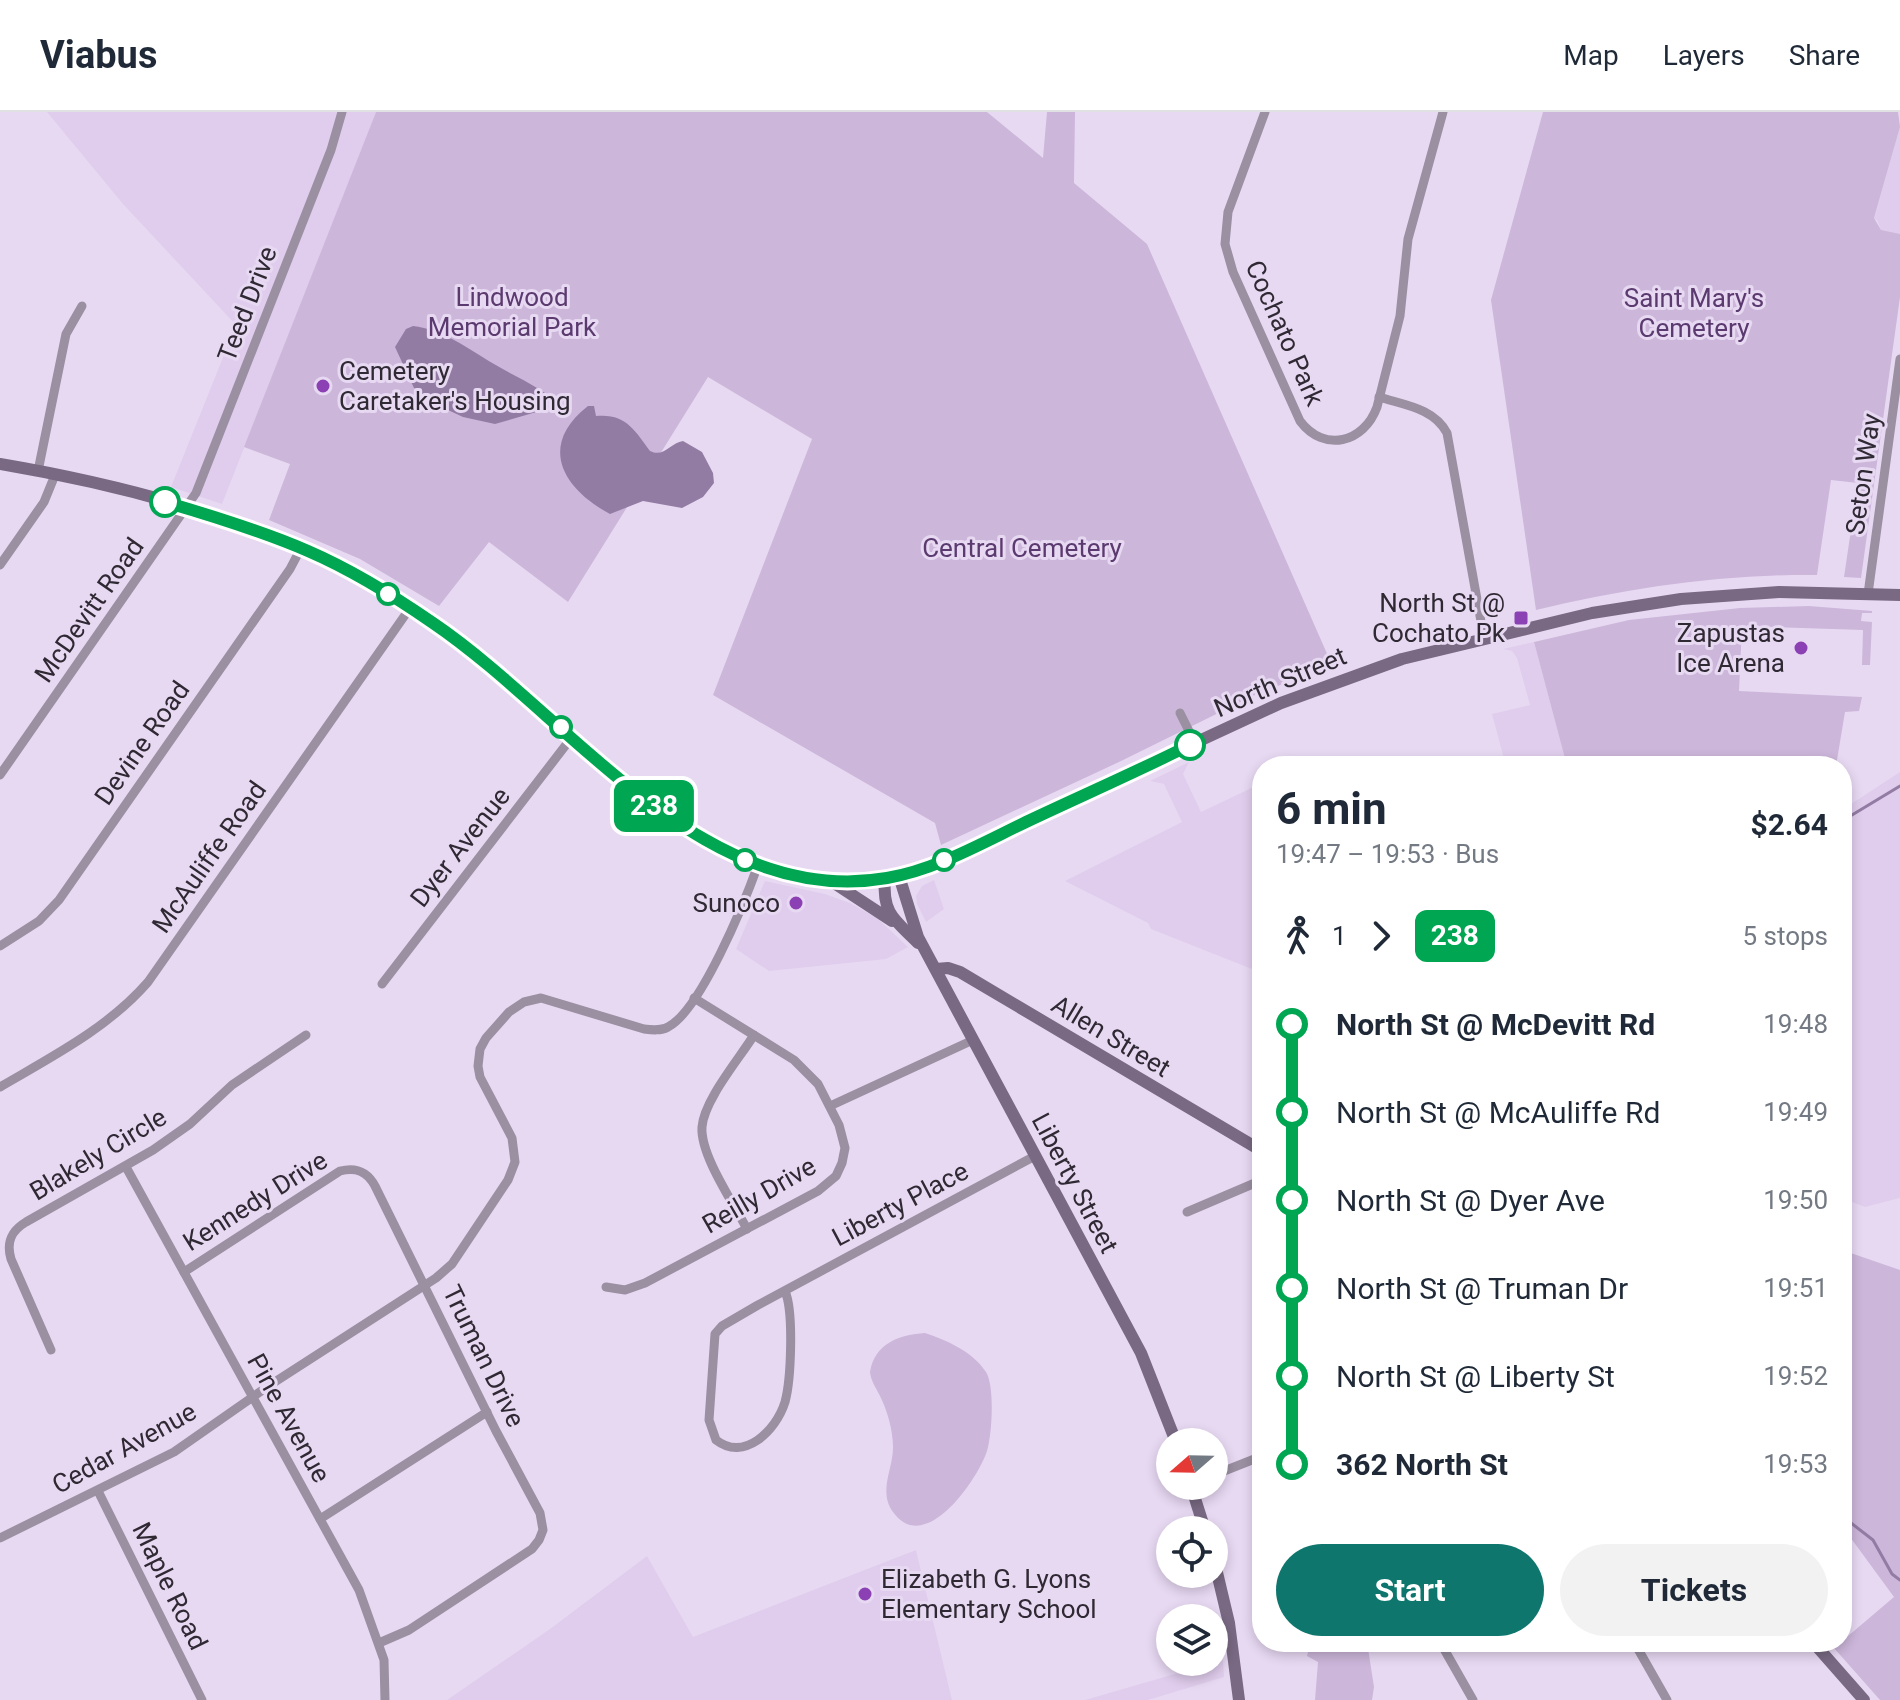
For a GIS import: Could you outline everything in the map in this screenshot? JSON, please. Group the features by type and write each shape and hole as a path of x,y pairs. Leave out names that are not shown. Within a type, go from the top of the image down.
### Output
{"main road":[{"name":"North Street","path":"0,464 186,508 301,548 354,574 410,608 474,654 685,829 758,865 793,876 831,881 885,879 950,858 1281,703 1360,672 1484,638 1592,613 1681,599 1779,592 1900,595"},
{"name":"Liberty Street","path":"899,876 909,915 924,949 1141,1353 1170,1428"},
{"path":"885,879 886,905 896,923"},
{"name":"Liberty Street","path":"831,881 896,923 924,949"},
{"name":"Allen Street","path":"936,969 949,968 960,972 1252,1145"},
{"path":"1221,1588 1229,1623 1239,1700"},
{"path":"1822,1652 1864,1700"}],"street":[{"name":"Teed Drive","path":"186,508 202,480 331,150 342,112"},
{"name":"Cochato Park","path":"1265,112 1226,219 1225,244 1233,272 1297,415 1309,432 1328,441 1352,437 1371,419 1379,397 1400,316 1408,239 1443,112"},
{"path":"38,471 66,334 82,306"},
{"name":"Seton Way","path":"1868,594 1900,359"},
{"path":"1379,397 1429,413 1440,421 1447,433 1484,638"},
{"path":"0,565 44,502 55,475"},
{"name":"McDevitt Road","path":"0,775 186,508"},
{"name":"Devine Road","path":"0,946 39,921 65,893 290,569 301,548"},
{"name":"McAuliffe Road","path":"0,1087 106,1022 148,982 410,608"},
{"path":"1180,713 1195,743"},
{"name":"Dyer Avenue","path":"382,984 572,737"},
{"name":"Truman Drive","path":"379,1643 409,1630 527,1553 539,1540 543,1524 425,1285 456,1259 513,1168 516,1156 512,1138 483,1084 478,1066 483,1044 504,1016 524,1002 547,999 644,1029 668,1027 678,1020 694,998 727,941 758,865"},
{"name":"Reilly Drive","path":"606,1287 625,1290 638,1286 747,1229 818,1191 836,1176 842,1163 845,1148 842,1132 807,1070 694,998"},
{"name":"Blakely Circle","path":"51,1350 11,1259 9,1240 15,1230 126,1167 184,1129 232,1085 306,1035"},
{"path":"747,1229 708,1154 702,1127 710,1103 754,1035"},
{"path":"830,1106 973,1040"},
{"name":"Liberty Place","path":"785,1291 790,1310 784,1404 775,1421 755,1443 744,1448 730,1448 716,1440 709,1426 715,1334 726,1323 785,1291 1035,1156"},
{"name":"Pine Avenue","path":"126,1167 359,1590 379,1643 386,1675 385,1700"},
{"name":"Kennedy Drive","path":"184,1272 335,1174 352,1169 364,1172 372,1180 425,1285"},
{"path":"1187,1212 1252,1184"},
{"name":"Cedar Avenue","path":"0,1538 174,1452 252,1397 425,1285"},
{"path":"320,1519 487,1412"},
{"path":"1228,1469 1252,1460"},
{"name":"Maple Road","path":"98,1491 202,1700"},
{"path":"1446,1652 1473,1700"},
{"path":"1640,1652 1667,1700"}],"shaded area":[{"path":"47,112 376,112 222,504 171,487 236,325 123,204"},
{"path":"1900,127 1900,278 1874,219"},
{"path":"413,326 445,335 536,387 549,396 550,408 495,424 463,417 433,403 414,388 395,347 406,329"},
{"path":"588,406 594,406 596,416 615,417 628,424 650,451 659,453 683,441 702,452 713,473 714,483 703,497 682,508 643,501 610,514 593,504 569,479 562,466 560,451 563,436 572,421"},
{"path":"1534,642 1564,756 1503,756 1492,714 1530,705 1517,658 1512,651 1503,649"},
{"path":"1189,762 1183,774 1201,812 1252,788 1252,969 1151,929 1148,923 1065,881 1182,822 1164,784 1150,781"},
{"path":"1900,772 1900,1198 1865,1207 1852,1202 1852,803"},
{"path":"934,880 944,909 926,922 916,896 922,886"},
{"path":"765,881 825,894 850,903 877,918 908,947 886,959 769,971 736,949"},
{"name":"Elizabeth G. Lyons Elementary School","path":"916,1550 952,1700 447,1700 550,1629 647,1556 693,1637"},
{"name":"Elizabeth G. Lyons Elementary School","path":"1168,1676 1224,1676 1148,1700 1085,1700"}],"green space":[{"name":"Central Cemetery","path":"376,112 987,112 1043,158 1047,112 1075,112 1074,183 1147,244 1332,665 1257,694 941,845 935,823 713,695 812,439 708,377 568,602 489,542 439,606 360,559 269,520 290,464 244,447"},
{"name":"Saint Mary's Cemetery","path":"1543,112 1898,112 1900,127 1874,218 1881,230 1900,234 1900,297 1861,578 1844,577 1858,483 1831,480 1817,575 1746,577 1675,584 1536,610 1491,300"},
{"path":"1809,606 1872,611 1862,613 1861,621 1872,622 1870,665 1862,665 1863,630 1742,626 1739,691 1862,697 1859,711 1845,712 1838,756 1564,756 1534,642 1629,620 1740,608"},
{"path":"1852,1253 1900,1270 1900,1700 1880,1700 1838,1652 1852,1652 1852,1633 1894,1597 1852,1540"},
{"path":"925,1333 974,1358 989,1379 992,1411 987,1451 973,1479 949,1509 920,1525 906,1523 889,1504 886,1488 893,1447 892,1434 870,1372 877,1354 890,1342"},
{"path":"1308,1652 1369,1652 1374,1687 1372,1700 1315,1700 1318,1662 1307,1656"}],"waterway":[{"path":"1852,815 1900,786"},
{"path":"1852,1524 1873,1540 1892,1574 1900,1580"}],"bus line":[{"name":"238","path":"165,502 301,548 399,601 449,634 685,829 739,857 789,875 819,880 859,881 907,874 950,858 1190,745"}],"place":[{"name":"Cemetery Caretaker's Housing","path":"323,386"},
{"name":"North St @ Cochato Pk","path":"1521,618"},
{"name":"Zapustas Ice Arena","path":"1801,648"},
{"name":"Sunoco","path":"796,903"},
{"name":"Elizabeth G. Lyons Elementary School","path":"865,1594"}],"park label":[{"name":"Lindwood Memorial Park","path":"512,312"}]}
